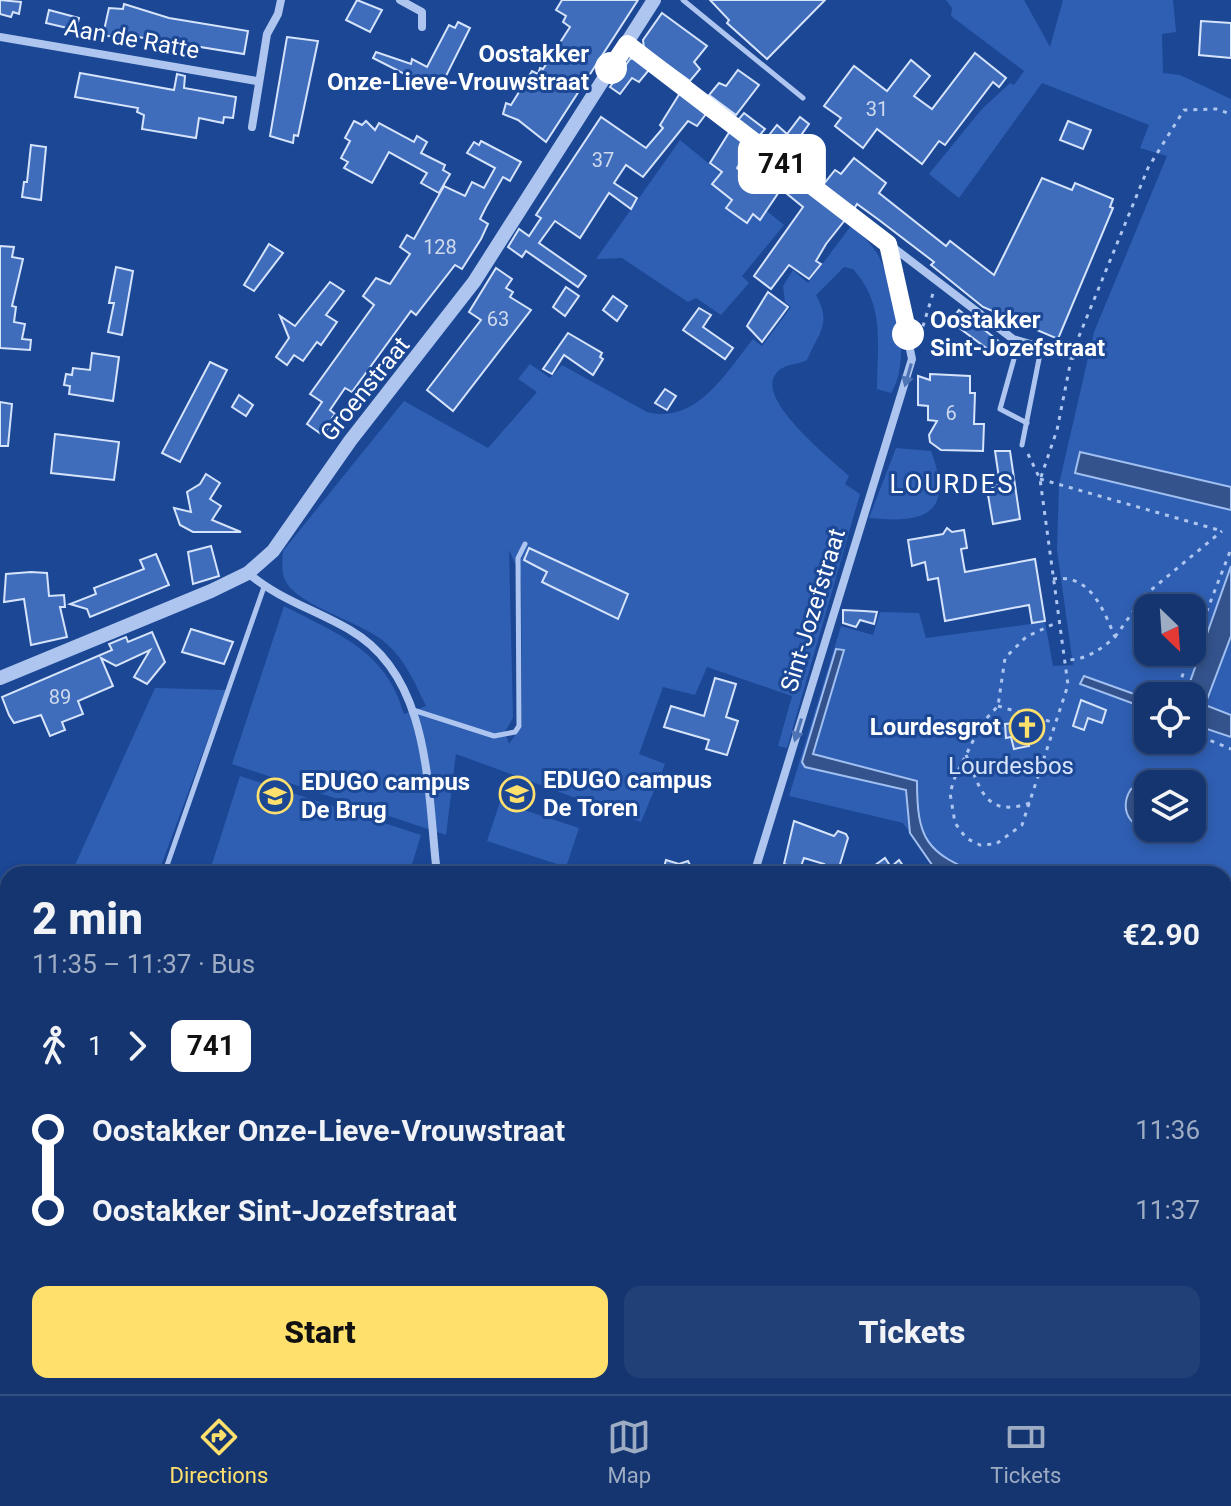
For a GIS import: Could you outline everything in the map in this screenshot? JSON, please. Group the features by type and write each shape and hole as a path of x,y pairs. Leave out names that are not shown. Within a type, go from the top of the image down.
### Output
{"street":[{"path":"252,127 267,34 281,0"},
{"path":"400,0 422,12 422,27"},
{"name":"Groenstraat","path":"0,678 248,573 273,551 350,441 474,282 654,0"},
{"name":"Aan de Ratte","path":"0,37 257,81"},
{"path":"627,44 937,283 1019,341 1072,356"},
{"name":"Sint-Jozefstraat","path":"756,866 912,359 888,244"},
{"path":"248,573 264,587 370,643 398,673 413,710 436,866"}],"lane":[{"path":"683,0 803,98"},
{"path":"1019,341 1000,409 1027,423"},
{"path":"1022,445 1041,349"},
{"path":"413,710 503,738 515,732 519,726 518,558 525,544"},
{"path":"167,866 264,587"}],"path":[{"path":"1040,479 1057,430 1072,356 1085,315 1148,168 1184,110 1216,109 1231,114"},
{"path":"912,359 937,283"},
{"path":"1022,445 1040,479 1068,685 1022,825 996,844 980,845 966,838 955,823 950,793 965,753 982,723 998,706 1001,670 1012,647 1058,622"},
{"path":"1040,479 1222,531 1145,595 1115,637 1096,653 1077,660 1064,660"},
{"path":"1206,612 1231,549"},
{"path":"1053,579 1080,581 1090,588 1115,637"},
{"path":"998,706 1056,724"},
{"path":"1206,739 1231,749"},
{"path":"965,753 988,800 999,808 1014,809 1030,803"}],"green space":[{"name":"Lourdesbos","path":"946,0 1024,0 1050,47 1063,0 1173,0 1176,32 1162,34 1163,73 1180,75 1231,99 1231,487 1081,452 1075,473 1231,510 1231,566 1206,637 1206,594 1134,594 1134,666 1196,666 1190,682 1134,682 1134,754 1206,754 1206,729 1231,737 1231,866 933,866 903,823 789,796 841,626 873,635 880,612 919,613 926,638 1045,622 1053,666 1073,665 1057,550 1059,484 1094,332 1167,156 1140,148 1149,125 1042,83 959,198 929,174 981,110 1010,83 1014,85 1024,71 951,16 952,8"},
{"path":"680,140 784,225 742,276 749,283 721,315 696,298 688,302 622,258 596,259"},
{"path":"851,226 874,249 886,273 896,307 901,345 897,379 891,393 877,389 878,341 871,297 853,269 844,267 816,295 823,321 807,360 785,367 775,375 772,386 786,414 813,444 849,476 845,484 860,494 787,748 778,746 792,696 707,667 695,695 663,687 639,754 665,764 641,822 456,754 446,835 232,764 284,606 341,636 373,659 396,692 404,714 426,706 408,670 390,647 372,633 316,606 293,591 286,582 282,567 283,551 404,401 488,448 537,392 518,379 530,364 550,378 562,365 647,412 665,414 681,411 709,393 753,339 762,346 791,307 785,302 783,286 793,270 808,283","holes":["509,550 521,577 522,725 509,744 505,732 513,718"]},
{"path":"896,448 931,451 939,488 937,501 920,516 906,519 869,518"},
{"path":"1231,636 1231,715 1206,706"},
{"path":"155,688 226,690 161,866 75,866"},
{"name":"EDUGO campus De Brug","path":"240,776 421,835 411,866 211,866"},
{"path":"500,802 579,828 566,866 487,841"}],"shaded area":[{"path":"1080,452 1231,487 1231,510 1075,473"},
{"path":"1231,566 1231,636 1206,702 1206,682 1190,682 1196,666 1206,666 1206,637"},
{"path":"836,649 844,650 813,754 917,781 919,817 928,841 936,851 962,866 933,866 910,833 906,790 805,767 802,762"},
{"path":"1084,676 1134,694 1134,704 1080,684"},
{"path":"1206,705 1231,715 1231,737 1206,729"},
{"path":"1134,788 1134,823 1126,806"}],"building":[{"path":"0,0 21,2 19,14 13,12 11,17 0,14"},
{"path":"357,0 382,10 370,32 346,20"},
{"path":"562,0 638,0 546,142 518,120 503,114 506,103 511,105 532,71 538,74 540,68 543,69 570,27 563,22 566,16 556,10"},
{"path":"710,0 825,0 767,59 727,23 729,20"},
{"path":"124,4 169,18 248,31 244,54 119,34 119,38 103,35 109,8 123,9"},
{"path":"49,10 79,18 76,30 46,23"},
{"path":"662,13 707,46 694,62 700,69 690,81 644,48 643,40"},
{"path":"1201,21 1231,23 1231,58 1199,55"},
{"path":"458,22 470,28 442,84 436,81 432,88 373,58 376,52 411,64 412,59 427,67 449,25 455,28"},
{"path":"287,37 318,41 298,136 294,135 293,143 270,136"},
{"path":"975,53 1006,78 999,87 993,82 945,145 939,141 922,164 877,129 863,148 835,126 841,118 824,106 854,66 887,91 911,60 930,76 914,96 932,109"},
{"path":"634,58 649,70 639,82 632,78 620,94 610,87 630,59"},
{"path":"738,70 759,85 736,115 709,95 719,83 726,86"},
{"path":"80,73 174,90 177,74 185,76 184,88 236,97 233,118 224,117 223,123 199,118 196,138 142,129 144,115 137,112 138,108 75,97"},
{"path":"680,93 706,114 697,126 688,121 643,177 626,165 614,183 637,198 631,209 609,193 580,238 555,221 539,243 586,276 578,287 526,251 522,257 508,247 519,229 529,236 541,218 536,215 601,117 646,148 663,128 660,125"},
{"path":"744,113 765,129 759,136 738,120"},
{"path":"800,117 809,124 787,155 766,139 777,125 787,134"},
{"path":"354,121 362,125 366,121 375,130 379,123 414,142 417,136 427,142 421,153 445,165 443,170 450,174 439,193 421,183 427,173 389,152 372,183 344,168 348,162 341,158 350,141 345,138"},
{"path":"1068,121 1091,130 1083,149 1060,140"},
{"path":"730,131 750,147 737,168 753,182 769,162 845,220 826,244 816,261 821,264 809,279 789,265 771,289 754,276 803,207 781,189 760,220 753,214 747,223 726,208 732,200 712,184 722,172 710,163"},
{"path":"481,141 521,162 510,181 503,177 486,207 480,219 488,224 481,239 462,269 455,265 416,315 411,311 352,392 345,388 330,410 335,414 332,418 335,420 324,436 307,424 322,402 310,394 374,305 363,296 376,278 390,284 410,254 400,247 407,235 414,239 444,186 465,196 472,182 484,188 495,168 467,153 474,142 479,145"},
{"path":"31,145 46,147 41,200 22,197"},
{"path":"854,158 886,183 879,193 946,246 950,241 994,275 1042,178 1072,190 1075,183 1113,199 1110,207 1113,208 1058,339 983,307 931,265 934,262 879,220 857,204 854,209 823,185 835,170 841,174"},
{"path":"269,244 283,253 254,291 244,285"},
{"path":"0,246 14,247 12,257 23,259 12,306 16,307 14,322 25,324 22,339 31,340 30,350 0,348"},
{"path":"116,267 133,271 122,335 108,332 114,303 109,303"},
{"path":"496,268 512,279 506,288 513,292 510,297 531,310 453,411 427,390 481,320 469,312"},
{"path":"330,282 344,291 326,315 337,322 321,345 317,342 303,361 294,355 287,365 276,357 289,338 280,316 295,326"},
{"path":"566,287 579,296 565,316 553,307"},
{"path":"768,292 788,307 762,342 747,326"},
{"path":"613,296 627,306 617,321 603,310"},
{"path":"699,308 711,315 703,327 733,348 725,359 683,330"},
{"path":"959,310 1001,343 993,353 950,321"},
{"path":"568,333 602,353 600,357 603,359 593,375 564,355 552,374 543,369"},
{"path":"92,353 119,357 113,401 69,394 70,386 64,385 66,374 72,375 73,368 90,370"},
{"path":"210,362 227,370 180,462 162,453"},
{"path":"930,374 970,376 970,393 975,393 974,424 984,424 983,451 941,450 930,442 929,435 937,421 928,420 928,406 918,405 918,376 930,380"},
{"path":"665,389 676,396 667,410 655,403"},
{"path":"239,395 253,405 246,416 232,407"},
{"path":"0,402 12,404 8,446 0,446"},
{"path":"55,434 119,442 114,480 51,473"},
{"path":"995,451 1010,451 1020,519 993,524 988,495 994,494 992,486 1000,485"},
{"path":"206,474 220,483 210,499 221,506 212,520 241,532 193,532 180,525 174,508 191,512 187,492 200,484"},
{"path":"947,528 952,532 964,530 967,548 961,549 965,572 1035,559 1045,621 1032,623 1029,605 945,621 938,578 928,580 925,562 912,566 908,540 943,534"},
{"path":"211,546 219,576 193,584 188,552"},
{"path":"529,548 628,594 618,619 542,582 547,572 524,560"},
{"path":"156,554 169,585 90,617 87,609 70,604 96,594 94,588 144,569 140,560"},
{"path":"47,573 49,596 64,595 65,607 60,607 67,637 31,645 24,599 4,602 6,574"},
{"path":"843,610 877,612 874,624 860,620 856,627 843,623"},
{"path":"191,629 233,642 224,664 182,652"},
{"path":"152,632 165,662 147,684 134,677 150,650 116,666 101,658 113,686 78,701 83,714 62,722 65,730 50,736 41,715 14,723 9,715 2,697 112,650 109,644 126,637 128,642"},
{"path":"715,678 736,684 726,717 738,721 727,755 706,749 709,740 664,727 671,706 704,716"},
{"path":"1081,700 1106,710 1102,723 1088,718 1084,730 1073,726"},
{"path":"1005,724 1025,724 1029,746 1014,749 1011,737 1006,738"},
{"path":"794,821 834,836 838,831 848,838 839,866 824,866 804,858 801,866 784,864"},
{"path":"885,858 890,866 874,866"},
{"path":"666,860 679,864 688,861 690,866 664,866"}],"bus line":[{"name":"741","path":"611,68 627,44 888,244 908,334"}],"place":[{"name":"Oostakker Onze-Lieve-Vrouwstraat","path":"611,68"},
{"name":"Oostakker Sint-Jozefstraat","path":"908,334"},
{"name":"Lourdesgrot","path":"1027,727"},
{"name":"EDUGO campus De Toren","path":"517,794"},
{"name":"EDUGO campus De Brug","path":"275,796"}],"district":[{"name":"LOURDES","path":"952,484"}]}
